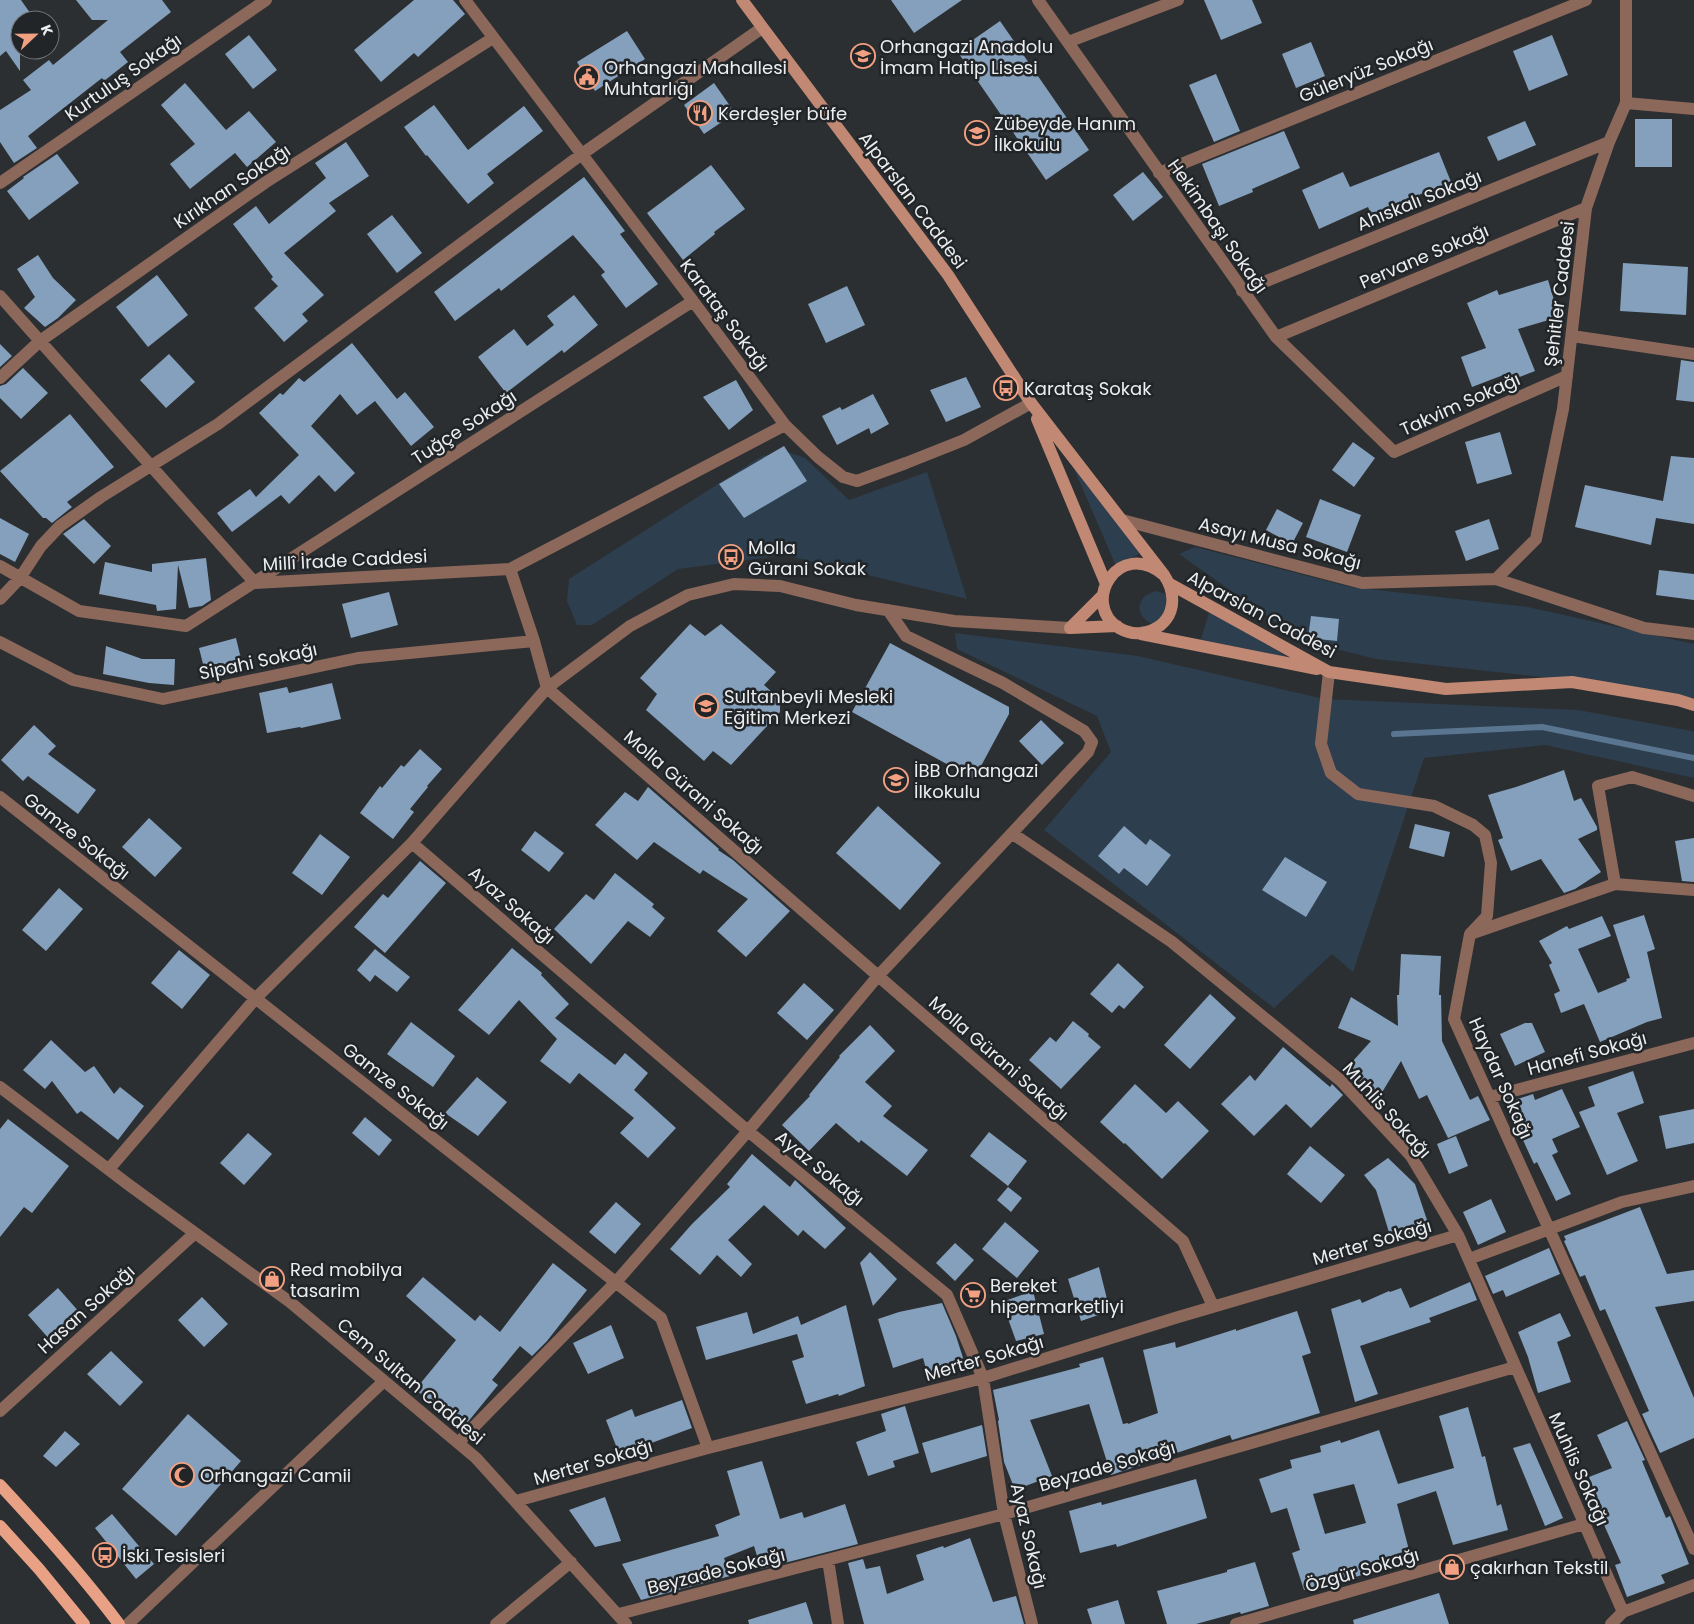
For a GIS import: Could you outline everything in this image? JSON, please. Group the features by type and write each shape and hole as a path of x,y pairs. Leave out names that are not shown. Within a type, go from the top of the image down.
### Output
{"main road":[{"path":"0,1485 98,1597 118,1624"},
{"path":"0,1526 39,1569 84,1624"}],"street":[{"name":"Kurtuluş Sokağı","path":"0,183 266,0"},
{"name":"Karataş Sokağı","path":"465,0 785,424 818,457 843,477 857,481 964,440 1031,403"},
{"name":"Alparslan Caddesi","path":"742,0 948,275 1031,403"},
{"name":"Hekimbaşı Sokağı","path":"1038,0 1276,337 1394,452"},
{"path":"1068,42 1178,0"},
{"name":"Güleryüz Sokağı","path":"1159,173 1586,0"},
{"name":"Şehitler Caddesi","path":"1496,579 1536,539 1564,409 1586,208 1609,142 1626,103 1626,0"},
{"path":"0,599 20,578 41,546 60,526 150,466 218,424 582,154 762,28"},
{"name":"Kırıkhan Sokağı","path":"0,378 40,341 266,182 493,38"},
{"path":"1626,103 1694,109"},
{"name":"Ahıskalı Sokağı","path":"1242,291 1609,142"},
{"name":"Pervane Sokağı","path":"1276,337 1586,208"},
{"name":"Millî İrade Caddesi","path":"0,296 255,583 510,569 785,424"},
{"name":"Tuğçe Sokağı","path":"0,566 79,611 186,626 693,300"},
{"path":"1572,336 1694,354"},
{"name":"Takvim Sokağı","path":"1394,452 1567,376"},
{"path":"1031,403 1167,580 1173,596 1172,607 1167,618 1154,629 1138,634"},
{"path":"1031,403 1104,590 1104,607 1109,618 1127,632 1329,672 1321,744 1331,773 1358,794 1434,806 1473,825 1484,835 1491,863 1487,916 1470,934"},
{"name":"Asayı Musa Sokağı","path":"1122,520 1362,583 1496,579 1644,628 1694,634"},
{"path":"1070,628 1104,590 1112,574 1121,567 1132,563 1149,565 1155,567 1167,580"},
{"path":"510,569 534,641 547,688"},
{"name":"Alparslan Caddesi","path":"1167,580 1329,672 1446,689 1572,682 1678,700 1694,705"},
{"path":"109,1169 256,998 412,843 547,688 639,622 688,595 734,584 780,586 856,605 954,621 1070,628 1117,626"},
{"path":"458,1443 616,1282 748,1131 878,976 1088,752 1092,742 1084,731 1003,683 906,636 888,610"},
{"name":"Sipahi Sokağı","path":"0,642 73,680 163,699 358,658 534,641"},
{"name":"Molla Gürani Sokağı","path":"547,688 1183,1241 1213,1306"},
{"path":"1615,884 1598,786 1632,777 1694,796"},
{"name":"Gamze Sokağı","path":"0,797 661,1318 708,1448"},
{"name":"Muhlis Sokağı","path":"1013,834 1172,942 1340,1080 1411,1156 1458,1234 1622,1612"},
{"name":"Ayaz Sokağı","path":"412,843 748,1131 947,1294 983,1378 1004,1514 1032,1624"},
{"path":"1470,934 1615,884 1694,890"},
{"name":"Haydar Sokağı","path":"1470,934 1454,1019 1694,1549"},
{"name":"Hanefi Sokağı","path":"1490,1097 1694,1043"},
{"name":"Cem Sultan Caddesi","path":"0,1087 290,1302 476,1458 623,1619"},
{"path":"1469,1259 1622,1202 1694,1186"},
{"name":"Hasan Sokağı","path":"0,1411 195,1233"},
{"name":"Merter Sokağı","path":"516,1501 708,1448 983,1378 1213,1306 1458,1234"},
{"name":"Beyzade Sokağı","path":"623,1619 828,1560 1004,1514 1515,1366"},
{"path":"128,1624 384,1381"},
{"name":"Özgür Sokağı","path":"1236,1624 1584,1524"},
{"path":"828,1560 838,1624"},
{"path":"496,1624 571,1562"},
{"path":"1611,1624 1622,1612 1694,1585"}],"shaded area":[{"path":"1059,434 1147,550 1116,566"},
{"path":"788,452 805,458 849,500 927,472 967,599 785,555 678,569 592,625 577,625 567,601 569,579 762,456"},
{"path":"1195,547 1350,587 1528,607 1694,644 1694,698 1588,682 1376,659 1300,640 1179,554"},
{"path":"1156,591 1165,594 1170,600 1156,625 1144,618 1140,608 1144,598"},
{"path":"1210,610 1301,665 1199,645"},
{"path":"955,633 1138,656 1324,699 1578,710 1692,731 1694,732 1694,778 1545,745 1424,758 1353,972 1332,954 1274,1008 1044,830 1111,752 1097,716 957,649"}],"building":[{"path":"0,0 21,0 28,10 10,10 10,57 6,51 0,56"},
{"path":"76,0 162,0 171,12 120,52 128,62 104,81 102,78 28,136 37,148 14,163 0,142 0,110 31,90 23,80 49,60 53,65 108,20 92,20"},
{"path":"414,0 453,0 465,14 418,57 414,53 381,82 354,50"},
{"path":"891,0 962,0 914,33"},
{"path":"1204,0 1252,0 1262,23 1221,40"},
{"path":"1000,21 1089,150 1046,180 957,51"},
{"path":"627,31 645,59 595,91 577,62"},
{"path":"249,35 277,70 253,89 225,54"},
{"path":"1552,35 1568,75 1529,91 1513,51"},
{"path":"1311,42 1325,76 1296,88 1282,54"},
{"path":"12,60 20,60 20,71"},
{"path":"1216,74 1240,131 1214,142 1189,85"},
{"path":"185,83 226,130 249,111 276,142 247,167 235,153 190,189 170,164 195,144 161,105"},
{"path":"714,83 735,113 704,134 684,105"},
{"path":"434,105 468,150 524,106 543,131 487,174 494,183 468,204 426,156 404,127"},
{"path":"1635,119 1672,119 1672,167 1635,167"},
{"path":"1525,121 1536,145 1498,161 1487,137"},
{"path":"1284,131 1300,168 1252,189 1253,192 1219,206 1202,164"},
{"path":"346,142 369,176 329,203 336,211 284,253 324,295 302,314 308,321 284,342 254,308 278,286 271,279 273,277 233,224 256,206 269,224 326,178 315,163"},
{"path":"1439,152 1451,182 1371,214 1368,207 1319,229 1302,190 1343,172 1350,187"},
{"path":"57,154 79,183 29,220 7,191 23,177"},
{"path":"711,165 745,209 714,232 715,234 683,260 647,213"},
{"path":"1143,172 1163,197 1133,221 1113,195"},
{"path":"584,177 625,231 620,234 658,284 626,308 601,275 605,272 573,235 501,291 499,288 455,321 434,292"},
{"path":"392,215 422,253 397,273 367,234"},
{"path":"38,255 53,278 76,300 58,318 45,327 24,308 35,297 17,269"},
{"path":"1623,263 1688,267 1686,315 1620,311"},
{"path":"157,275 188,315 148,347 116,307"},
{"path":"1548,280 1559,317 1518,329 1535,371 1509,381 1506,374 1472,387 1461,357 1486,348 1467,303 1497,290 1499,295"},
{"path":"847,286 865,325 826,343 808,304"},
{"path":"574,295 598,325 564,353 562,350 506,393 478,357 514,329 527,346 554,325 547,316"},
{"path":"352,343 397,399 405,392 434,427 411,446 375,401 357,415 340,394 311,426 355,473 335,492 319,475 289,504 281,495 232,532 217,513 250,489 256,497 299,455 259,413 280,393 283,395 299,378 304,382"},
{"path":"0,344 12,356 0,367"},
{"path":"169,354 195,382 166,408 140,380"},
{"path":"1681,360 1694,362 1694,402 1676,400"},
{"path":"23,368 48,393 21,419 0,398 0,386 6,384"},
{"path":"966,377 981,407 946,422 930,390"},
{"path":"736,380 753,410 729,430 703,397"},
{"path":"873,394 889,424 871,434 869,428 837,445 822,416 840,407 842,410"},
{"path":"70,414 114,467 67,502 72,507 52,523 43,518 0,471"},
{"path":"1500,432 1512,474 1477,484 1465,442"},
{"path":"1353,442 1375,458 1354,487 1332,470"},
{"path":"784,446 807,481 744,518 719,484"},
{"path":"1671,456 1694,458 1694,524 1656,518 1651,545 1575,527 1585,485 1663,501"},
{"path":"1320,499 1361,515 1347,552 1306,537"},
{"path":"1277,509 1303,523 1292,544 1266,530"},
{"path":"0,518 29,534 15,562 0,554"},
{"path":"84,519 111,546 94,564 63,534"},
{"path":"1489,519 1499,549 1466,561 1455,531"},
{"path":"206,558 211,600 202,606 189,608 178,565 176,609 157,611 156,605 99,594 105,562 152,572 152,564"},
{"path":"1659,570 1694,574 1694,600 1656,595"},
{"path":"389,592 398,625 351,638 342,604"},
{"path":"1311,616 1339,619 1337,641 1308,638"},
{"path":"690,624 705,636 721,624 776,672 764,685 780,699 780,712 731,765 713,751 704,761 646,710 657,694 640,678"},
{"path":"236,638 243,667 206,676 199,648"},
{"path":"890,643 1009,707 1009,714 974,779 852,712"},
{"path":"106,646 142,659 175,659 174,685 149,683 103,674"},
{"path":"332,683 341,719 267,733 259,693 287,687 289,693"},
{"path":"1041,720 1064,743 1042,765 1019,741"},
{"path":"34,725 56,746 48,754 96,790 78,814 28,776 23,781 1,760"},
{"path":"420,749 442,769 410,809 414,812 393,839 360,813 380,786 382,788 401,765 404,767"},
{"path":"1564,770 1574,801 1581,798 1597,827 1597,830 1578,839 1601,872 1575,889 1564,893 1541,859 1511,871 1498,840 1503,838 1488,795"},
{"path":"648,787 790,911 746,957 717,931 748,899 703,870 700,874 654,842 637,860 595,825 625,792 638,801"},
{"path":"878,806 941,863 900,910 836,853"},
{"path":"149,818 182,848 155,877 122,847"},
{"path":"1415,824 1450,832 1444,857 1409,848"},
{"path":"1124,826 1146,845 1150,839 1171,855 1147,886 1124,868 1119,874 1098,856"},
{"path":"535,831 564,853 549,872 521,850"},
{"path":"320,834 350,857 322,895 292,873"},
{"path":"1694,838 1694,882 1682,881 1675,841"},
{"path":"1285,857 1327,882 1306,917 1262,890"},
{"path":"420,861 446,883 385,953 354,927 383,894 388,898"},
{"path":"615,873 654,904 652,907 665,918 650,937 628,921 591,964 554,929 586,894 594,900"},
{"path":"59,888 83,909 46,951 22,930"},
{"path":"1644,915 1655,949 1647,952 1662,1018 1647,1022 1600,1042 1584,1004 1561,1013 1554,994 1560,991 1549,965 1552,963 1539,941 1567,926 1569,929 1602,916 1611,936 1578,949 1598,993 1630,978 1613,925"},
{"path":"512,948 542,973 541,975 569,1004 555,1018 615,1065 625,1053 648,1073 634,1090 676,1128 648,1158 620,1133 634,1118 579,1073 570,1084 540,1061 557,1039 519,1000 489,1035 458,1010"},
{"path":"375,949 410,977 397,992 375,975 370,982 357,970"},
{"path":"179,950 210,975 182,1009 151,983"},
{"path":"1401,954 1441,956 1439,995 1441,995 1442,1041 1470,1100 1478,1096 1490,1120 1448,1138 1427,1095 1419,1099 1401,1061 1378,1099 1358,1080 1354,1084 1343,1072 1371,1041 1338,1028 1351,997 1398,1026 1397,995 1399,995"},
{"path":"1118,963 1144,987 1124,1009 1119,1005 1112,1013 1090,994"},
{"path":"804,983 834,1010 807,1040 777,1013"},
{"path":"1210,994 1236,1018 1190,1069 1164,1045"},
{"path":"1073,1021 1101,1047 1061,1089 1029,1060 1050,1037 1056,1042"},
{"path":"411,1022 455,1056 433,1087 387,1054"},
{"path":"1525,1023 1532,1023 1545,1052 1515,1066 1500,1034"},
{"path":"870,1025 895,1051 865,1082 892,1106 883,1116 928,1150 907,1176 861,1140 859,1143 836,1123 809,1151 782,1125 810,1096 839,1056"},
{"path":"51,1040 85,1072 94,1066 114,1094 120,1087 144,1106 118,1140 81,1111 77,1114 52,1081 45,1089 23,1070"},
{"path":"1283,1047 1330,1087 1332,1084 1343,1095 1311,1128 1286,1104 1254,1136 1221,1104 1250,1075 1255,1081"},
{"path":"1633,1071 1644,1103 1617,1113 1638,1161 1607,1175 1579,1112 1595,1106 1588,1087"},
{"path":"477,1077 507,1102 478,1136 445,1113"},
{"path":"1135,1084 1166,1113 1178,1101 1209,1131 1162,1179 1100,1122"},
{"path":"1562,1089 1580,1127 1552,1139 1558,1152 1552,1155 1571,1194 1556,1201 1537,1162 1534,1164 1506,1103 1533,1094 1535,1100"},
{"path":"1694,1109 1694,1143 1666,1149 1659,1116"},
{"path":"365,1117 392,1140 379,1156 352,1133"},
{"path":"8,1119 69,1166 32,1213 24,1207 0,1237 0,1129"},
{"path":"989,1132 1027,1161 1008,1186 970,1156"},
{"path":"248,1133 272,1154 244,1185 220,1163"},
{"path":"1456,1136 1468,1166 1449,1174 1437,1144"},
{"path":"1310,1146 1345,1175 1321,1203 1287,1174"},
{"path":"752,1154 790,1187 795,1180 846,1228 825,1249 803,1230 798,1236 764,1205 728,1240 752,1264 741,1277 717,1255 700,1275 670,1249 692,1224 730,1187 727,1184"},
{"path":"1388,1158 1415,1184 1430,1229 1392,1242 1376,1190 1364,1175"},
{"path":"1008,1187 1022,1198 1011,1212 997,1200"},
{"path":"1491,1199 1506,1232 1478,1245 1463,1212"},
{"path":"616,1202 641,1224 615,1254 589,1232"},
{"path":"1640,1207 1667,1274 1694,1270 1694,1301 1655,1307 1694,1398 1694,1438 1660,1453 1642,1414 1649,1411 1605,1309 1600,1311 1585,1275 1580,1277 1564,1241 1566,1240 1564,1236"},
{"path":"1005,1222 1039,1251 1017,1278 982,1249"},
{"path":"955,1243 974,1260 955,1281 936,1263"},
{"path":"1549,1248 1560,1274 1506,1297 1503,1290 1493,1294 1485,1276"},
{"path":"870,1252 897,1279 873,1306 860,1263"},
{"path":"553,1263 587,1290 547,1341 532,1356 520,1346 492,1380 498,1385 467,1423 441,1402 438,1405 415,1390 456,1340 406,1296 423,1277 475,1321 480,1315 500,1332"},
{"path":"1099,1267 1110,1311 1081,1321 1068,1279"},
{"path":"1470,1282 1477,1300 1429,1318 1431,1322 1360,1346 1378,1394 1355,1402 1331,1309 1360,1299 1362,1303 1389,1291 1401,1288 1410,1308"},
{"path":"58,1288 81,1314 51,1341 28,1315"},
{"path":"1033,1291 1044,1334 1016,1341 1002,1302"},
{"path":"202,1297 228,1324 204,1347 178,1320"},
{"path":"942,1303 964,1361 928,1376 923,1358 893,1368 878,1319 899,1312"},
{"path":"846,1305 865,1386 839,1396 838,1394 806,1404 792,1361 804,1357 797,1334 706,1360 696,1327 747,1312 753,1334 798,1316 801,1325"},
{"path":"1297,1311 1311,1353 1302,1356 1320,1413 1232,1440 1230,1435 1111,1475 1089,1404 1030,1420 1052,1476 1015,1490 1004,1462 993,1390 1080,1367 1079,1364 1103,1357 1123,1424 1128,1424 1158,1413 1143,1350 1175,1342 1176,1348"},
{"path":"1560,1313 1571,1336 1557,1342 1571,1382 1538,1393 1528,1357 1518,1332"},
{"path":"611,1325 624,1358 588,1374 573,1343"},
{"path":"111,1351 143,1382 120,1406 87,1374"},
{"path":"682,1400 692,1428 620,1456 606,1420 632,1409 635,1417"},
{"path":"905,1406 919,1453 893,1461 895,1467 868,1476 856,1442 886,1431 881,1414"},
{"path":"1468,1407 1482,1457 1485,1456 1497,1506 1501,1504 1508,1530 1453,1545 1436,1491 1397,1504 1409,1550 1366,1564 1368,1573 1346,1580 1345,1577 1304,1590 1292,1553 1300,1550 1287,1508 1271,1513 1259,1479 1292,1468 1290,1460 1321,1452 1320,1446 1340,1440 1341,1443 1379,1430 1398,1484 1454,1468 1439,1416","holes":["1354,1484 1366,1523 1325,1534 1313,1494"]},
{"name":"Orhangazi Camii","path":"188,1414 241,1461 176,1536 122,1489"},
{"path":"1627,1421 1645,1460 1642,1461 1666,1518 1670,1516 1689,1564 1661,1575 1665,1583 1627,1597 1615,1565 1621,1563 1597,1509 1601,1507 1589,1477 1612,1468 1597,1435"},
{"path":"982,1425 987,1456 931,1473 922,1443"},
{"path":"65,1431 80,1444 56,1467 43,1456"},
{"path":"1530,1443 1563,1518 1545,1526 1513,1448"},
{"path":"762,1461 780,1519 802,1512 804,1518 845,1504 858,1544 761,1569 754,1546 724,1558 730,1576 641,1600 622,1564 719,1536 715,1525 740,1515 727,1471"},
{"path":"1196,1479 1207,1518 1117,1547 1116,1544 1080,1553 1069,1511 1101,1502 1102,1505"},
{"path":"605,1497 621,1541 595,1547 569,1510"},
{"path":"112,1514 154,1564 136,1579 95,1528"},
{"path":"970,1538 993,1602 1016,1596 1024,1624 864,1624 848,1563 863,1559 866,1569 880,1566 887,1594 924,1580 916,1555 943,1546 944,1548"},
{"path":"1255,1562 1269,1606 1196,1624 1167,1624 1157,1591 1227,1572 1227,1570"},
{"path":"1439,1593 1449,1624 1354,1624 1353,1620"},
{"path":"1118,1600 1125,1624 1092,1624 1087,1609"},
{"path":"806,1602 813,1624 749,1624 748,1620"}],"waterway":[{"path":"1394,734 1542,727 1694,758"}],"place":[{"name":"Orhangazi Anadolu İmam Hatip Lisesi","path":"863,56"},
{"name":"Orhangazi Mahallesi Muhtarlığı","path":"587,77"},
{"name":"Kerdeşler büfe","path":"700,113"},
{"name":"Zübeyde Hanım İlkokulu","path":"977,133"},
{"name":"Karataş Sokak","path":"1006,388"},
{"name":"Molla Gürani Sokak","path":"731,557"},
{"name":"Sultanbeyli Mesleki Eğitim Merkezi","path":"706,706"},
{"name":"İBB Orhangazi İlkokulu","path":"896,780"},
{"name":"Red mobilya tasarim","path":"272,1279"},
{"name":"Bereket hipermarketliyi","path":"973,1295"},
{"name":"Orhangazi Camii","path":"182,1475"},
{"name":"İski Tesisleri","path":"105,1555"},
{"name":"çakırhan Tekstil","path":"1452,1567"}]}
